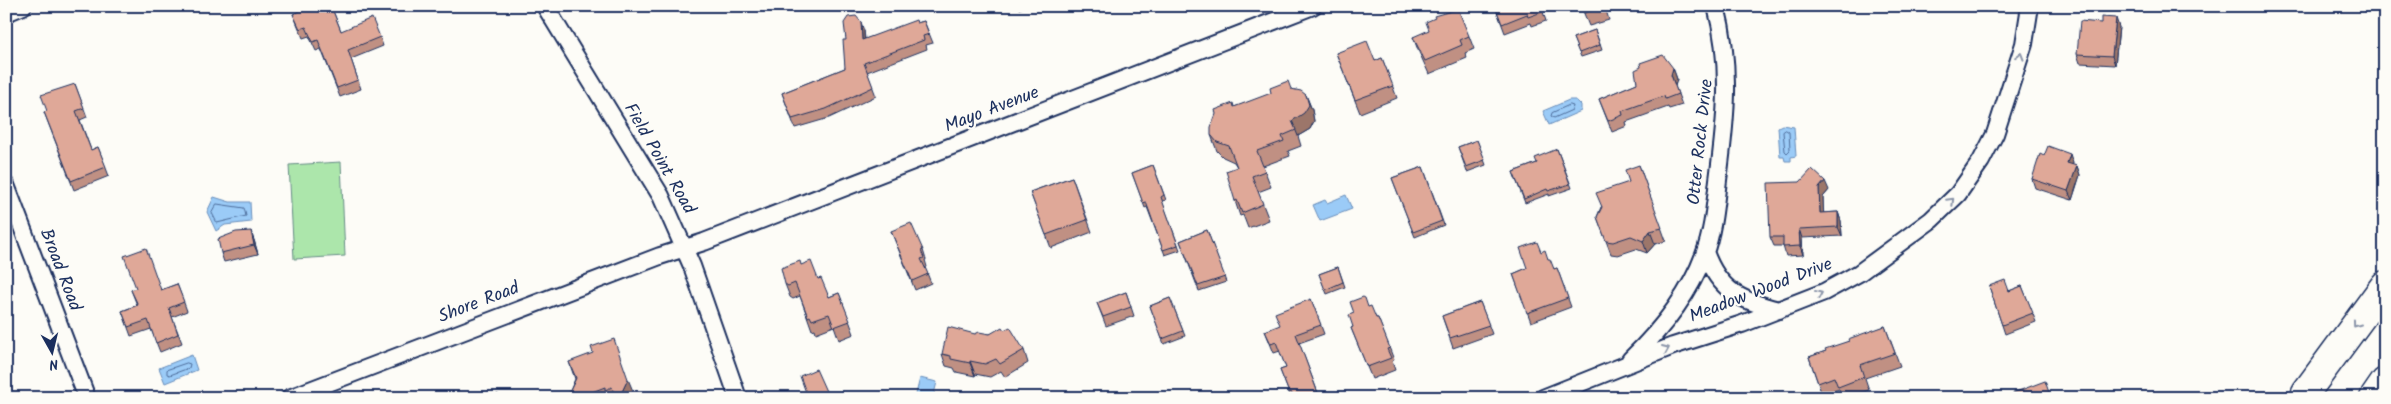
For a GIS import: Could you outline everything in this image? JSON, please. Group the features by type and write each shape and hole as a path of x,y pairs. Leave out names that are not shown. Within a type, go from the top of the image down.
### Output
{"highway":[{"path":"2306,392 2385,285"},
{"path":"2374,398 2385,382"}],"street":[{"path":"6,13 23,6"},
{"name":"Field Point Road","path":"545,6 661,196 684,248 738,398"},
{"name":"Mayo Avenue","path":"684,248 722,235 1313,6"},
{"name":"Otter Rock Drive","path":"1621,368 1649,342 1671,315 1686,291 1705,252 1713,220 1727,115 1728,74 1723,34 1716,6"},
{"name":"Meadow Wood Drive","path":"1543,398 1673,346 1824,292 1859,273 1931,220 1958,194 1981,161 1995,134 2024,44 2030,6"},
{"name":"Broad Road","path":"6,185 88,398"},
{"name":"Shore Road","path":"289,398 684,248"},
{"path":"1705,252 1716,276 1725,286 1751,303 1778,310"}],"green space":[{"path":"341,162 345,256 294,259 289,165"}],"water":[{"path":"1569,100 1576,100 1581,105 1581,111 1549,125 1543,111"},
{"path":"1782,125 1794,127 1796,156 1791,157 1791,161 1785,161 1784,157 1780,157 1778,127"},
{"path":"1346,195 1352,209 1320,221 1313,205 1325,200 1327,203"},
{"path":"214,197 230,202 250,202 251,222 225,225 216,231 207,212"},
{"path":"192,355 197,370 165,383 159,368"},
{"path":"920,378 937,382 933,398 915,398"}],"building":[{"path":"298,6 331,6 341,31 372,18 380,37 348,50 358,80 337,88 318,40 313,42 306,27 300,29 293,14 300,11"},
{"path":"1495,6 1541,6 1542,12 1528,17 1527,14 1502,24"},
{"path":"1581,6 1604,6 1604,7 1584,13"},
{"path":"1458,9 1469,36 1460,40 1462,45 1425,61 1413,37 1429,30 1426,22 1435,18 1434,16"},
{"path":"856,16 861,22 862,40 916,20 917,23 924,21 929,34 923,36 924,40 864,63 873,87 826,109 792,119 782,93 845,68 843,40 846,40 844,23 848,17"},
{"path":"2101,17 2116,18 2112,56 2077,54 2080,21 2101,23"},
{"path":"1595,30 1600,45 1579,53 1573,38"},
{"path":"1367,41 1375,61 1382,58 1393,86 1355,100 1336,53"},
{"path":"1663,55 1673,68 1671,75 1678,94 1665,99 1664,96 1622,111 1623,115 1608,121 1599,99 1637,83 1635,70 1641,67 1640,63"},
{"path":"1288,81 1291,89 1301,91 1306,95 1309,105 1304,113 1292,121 1296,130 1282,136 1284,141 1257,151 1265,171 1252,176 1263,204 1242,213 1237,200 1235,201 1226,171 1237,167 1229,146 1217,142 1211,135 1211,127 1216,114 1215,110 1233,103 1234,107 1271,93 1270,88"},
{"path":"75,84 84,108 76,111 91,150 98,147 106,167 71,181 44,112 47,111 41,95"},
{"path":"1477,140 1485,160 1466,167 1458,147"},
{"path":"2048,146 2070,154 2067,163 2077,166 2068,191 2032,179 2040,154 2044,156"},
{"path":"1557,149 1570,184 1548,191 1547,189 1524,199 1513,172 1537,163 1535,158"},
{"path":"1153,165 1164,195 1161,197 1178,245 1163,250 1146,202 1143,203 1132,173"},
{"path":"1639,165 1662,228 1650,231 1643,241 1631,236 1613,242 1606,241 1597,217 1602,207 1596,193 1629,182 1625,170"},
{"path":"1423,167 1442,221 1413,232 1392,178"},
{"path":"1812,169 1825,181 1819,188 1820,213 1838,212 1838,227 1799,229 1800,246 1783,247 1783,237 1770,237 1768,183 1800,182"},
{"path":"1072,177 1087,220 1046,235 1030,192"},
{"path":"911,223 923,250 921,251 924,258 921,259 928,274 912,281 891,231"},
{"path":"1207,230 1225,277 1198,286 1180,241"},
{"path":"251,231 254,245 221,253 218,239 236,232"},
{"path":"1537,242 1541,252 1545,250 1554,269 1557,268 1568,298 1527,313 1513,274 1527,268 1520,248"},
{"path":"146,248 161,290 177,284 184,302 169,308 178,334 156,343 148,320 128,327 122,311 138,305 131,290 136,288 124,256"},
{"path":"800,261 801,265 811,261 818,279 821,278 829,297 839,293 850,321 834,327 829,314 812,320 810,316 808,317 795,283 788,286 785,284 781,268"},
{"path":"1338,267 1343,282 1325,290 1319,274"},
{"path":"2005,280 2009,291 2022,286 2033,313 2002,325 1989,286"},
{"path":"1126,292 1131,307 1103,317 1097,303"},
{"path":"1363,297 1368,307 1371,306 1376,318 1378,318 1390,348 1387,349 1391,358 1367,367 1351,328 1353,327 1349,315 1354,313 1350,302"},
{"path":"1170,298 1183,331 1162,339 1150,306"},
{"path":"1311,299 1321,325 1296,334 1319,396 1313,398 1294,398 1291,392 1289,393 1280,370 1286,368 1276,342 1271,344 1265,331 1280,325 1275,313"},
{"path":"1480,302 1489,325 1450,338 1442,316"},
{"path":"1885,326 1895,353 1860,365 1864,377 1838,387 1834,377 1818,383 1809,357 1849,341 1848,339"},
{"path":"948,327 975,334 979,332 990,334 1002,327 1004,330 1010,327 1024,350 1000,364 996,359 985,364 951,359 951,356 942,354"},
{"path":"614,339 628,379 619,398 616,398 612,387 605,390 605,387 579,397 569,393 576,378 569,362 593,353 591,347"},
{"path":"816,369 829,398 808,398 800,376"},
{"path":"2045,381 2051,398 2015,398 2013,393"},
{"path":"498,394 500,398 489,398"}]}
